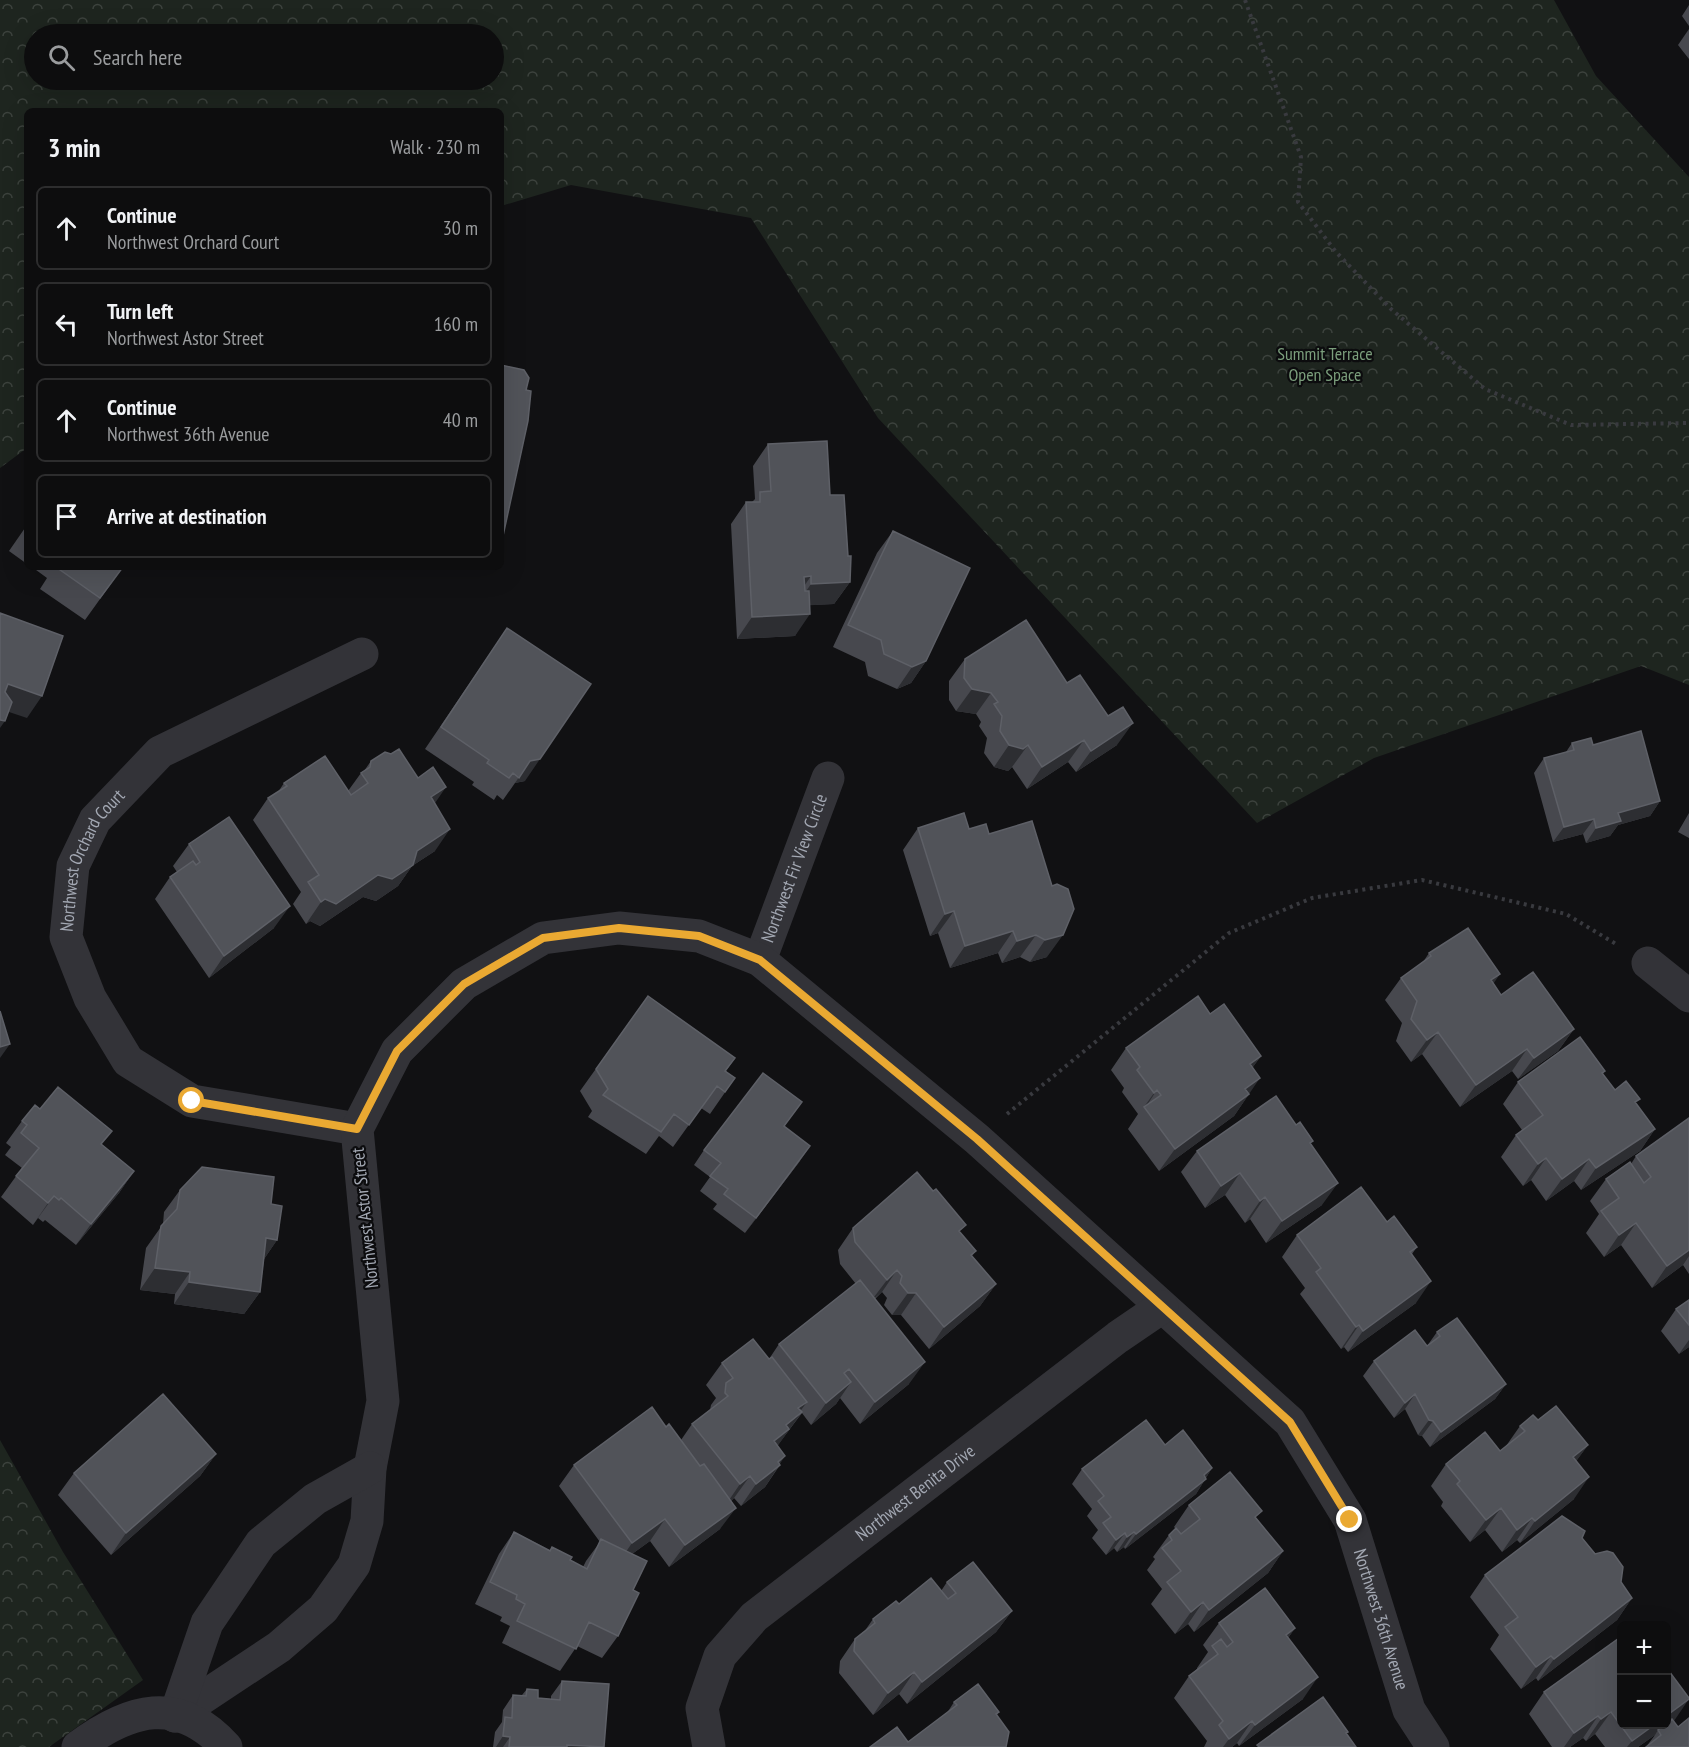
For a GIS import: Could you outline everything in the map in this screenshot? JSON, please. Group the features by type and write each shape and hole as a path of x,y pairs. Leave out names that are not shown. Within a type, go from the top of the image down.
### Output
{"street":[{"name":"Northwest Orchard Court","path":"357,1129 192,1101 128,1060 90,998 66,937 73,866 95,820 160,752 362,654"},
{"name":"Northwest Fir View Circle","path":"760,960 828,778"},
{"name":"Northwest Astor Street","path":"175,1716 279,1647 323,1609 354,1565 367,1521 370,1468 383,1401 357,1129 397,1051 464,984 543,938 619,928 699,936 760,960 977,1139 1162,1306"},
{"path":"1648,963 1689,996"},
{"name":"Northwest Benita Drive","path":"710,1747 702,1708 720,1656 754,1617 1118,1337 1162,1306"},
{"name":"Northwest 36th Avenue","path":"1162,1306 1290,1422 1350,1520 1409,1710 1433,1747"},
{"path":"175,1716 207,1623 261,1543 315,1499 370,1468"},
{"path":"78,1747 126,1717 151,1712 197,1723 226,1747"}],"path":[{"path":"1245,0 1301,157 1298,202 1336,252 1391,309 1485,389 1571,425 1689,423"},
{"path":"977,1139 1229,933 1312,898 1422,880 1566,914 1648,963"}],"green space":[{"name":"Summit Terrace Open Space","path":"0,0 1554,0 1596,76 1689,177 1689,685 1641,666 1374,758 1257,823 878,418 751,218 571,185 504,205 504,108 24,108 24,450 0,468"},
{"path":"0,1440 63,1552 143,1680 49,1747 0,1747"}],"building":[{"path":"504,366 524,370 529,378 526,390 531,391 528,421 504,531"},
{"path":"827,441 830,495 844,495 848,556 851,556 850,582 811,584 811,576 804,577 805,591 809,591 810,614 752,617 746,502 760,502 760,492 771,491 768,444"},
{"path":"893,531 970,568 926,661 912,667 884,654 881,640 848,625"},
{"path":"60,570 121,570 100,598"},
{"path":"0,613 63,636 42,696 8,684 5,692 12,702 5,721 0,720"},
{"path":"1026,620 1067,683 1080,675 1108,716 1123,707 1133,723 1091,751 1084,740 1042,767 1028,745 1023,749 1009,745 1000,731 1002,716 994,704 998,702 991,693 972,689 964,678 965,659"},
{"path":"507,628 591,684 540,759 530,761 519,778 513,773 509,778 487,763 489,760 441,727"},
{"path":"1641,731 1660,801 1618,813 1621,821 1596,828 1594,819 1564,827 1544,758 1574,750 1572,743 1591,738 1593,745"},
{"path":"399,749 418,778 433,767 446,787 431,797 450,829 417,851 413,865 392,879 378,875 336,904 325,899 321,902 308,882 319,875 268,798 287,786 284,783 325,756 351,795 368,783 361,773 370,767 371,761 385,752 391,754"},
{"path":"964,813 969,829 986,824 989,834 1032,821 1052,886 1057,884 1068,889 1074,909 1063,935 1045,940 1036,935 1017,941 1013,931 965,946 954,911 945,914 918,828"},
{"path":"229,817 290,906 224,956 170,877 193,861 196,865 200,862 189,844"},
{"path":"1468,928 1500,974 1491,980 1501,995 1533,972 1574,1029 1534,1058 1527,1049 1476,1085 1438,1032 1427,1040 1411,1019 1417,1001 1401,978 1431,956 1429,953"},
{"path":"648,996 735,1058 725,1071 735,1078 725,1092 717,1086 689,1125 674,1114 661,1132 603,1095 608,1089 596,1069"},
{"path":"1198,996 1210,1014 1224,1004 1261,1056 1250,1064 1260,1078 1245,1089 1249,1094 1175,1149 1144,1107 1161,1095 1157,1090 1154,1093 1137,1070 1140,1067 1126,1048"},
{"path":"0,1011 10,1044 0,1047"},
{"path":"1580,1037 1605,1071 1602,1073 1615,1090 1626,1081 1640,1099 1635,1102 1655,1129 1596,1168 1589,1159 1562,1179 1546,1158 1538,1164 1516,1135 1543,1115 1518,1082"},
{"path":"763,1073 802,1102 784,1126 810,1146 756,1218 724,1194 728,1189 710,1176 721,1163 704,1150"},
{"path":"58,1087 112,1131 101,1144 134,1171 91,1224 61,1198 59,1200 54,1196 48,1203 16,1176 39,1148 21,1133 27,1125 22,1121 35,1105 40,1109"},
{"path":"1276,1096 1296,1125 1300,1122 1313,1141 1310,1143 1338,1183 1282,1221 1265,1197 1260,1201 1240,1173 1221,1186 1197,1151"},
{"path":"1689,1118 1689,1250 1667,1266 1636,1223 1619,1235 1601,1211 1619,1198 1606,1179 1630,1162 1644,1183 1651,1177 1636,1156"},
{"path":"202,1167 274,1177 271,1204 282,1206 277,1240 266,1238 260,1292 189,1282 190,1272 155,1268 161,1226 177,1209 180,1190"},
{"path":"917,1172 933,1191 936,1189 966,1225 959,1231 976,1251 971,1255 996,1284 944,1327 916,1293 908,1293 900,1283 902,1276 897,1270 887,1280 855,1242 853,1228"},
{"path":"1361,1187 1387,1222 1394,1216 1417,1247 1410,1252 1431,1281 1363,1331 1359,1325 1356,1327 1316,1272 1321,1268 1297,1235"},
{"path":"860,1280 925,1362 875,1402 849,1369 844,1373 851,1382 826,1403 779,1344"},
{"path":"1689,1300 1689,1325 1676,1309"},
{"path":"1457,1318 1506,1384 1441,1432 1433,1421 1429,1420 1415,1394 1405,1403 1374,1361 1415,1330 1427,1346 1440,1336 1437,1332"},
{"path":"753,1339 769,1359 772,1357 807,1402 798,1408 802,1412 786,1425 789,1429 774,1441 785,1456 778,1462 780,1465 756,1484 750,1476 740,1484 692,1424 728,1396 725,1393 726,1383 733,1378 722,1363"},
{"path":"163,1394 216,1454 126,1533 74,1473"},
{"path":"1556,1406 1588,1445 1573,1457 1589,1477 1535,1521 1532,1518 1517,1530 1501,1508 1486,1520 1457,1484 1460,1481 1446,1464 1485,1432 1500,1451 1525,1431 1520,1426 1533,1415 1538,1420"},
{"path":"652,1407 666,1427 669,1424 700,1466 704,1464 736,1508 685,1545 665,1519 632,1543 574,1465"},
{"path":"1146,1420 1165,1445 1183,1430 1212,1468 1204,1475 1206,1479 1136,1534 1134,1532 1127,1537 1125,1533 1116,1540 1103,1523 1111,1517 1098,1501 1104,1496 1082,1469"},
{"path":"1230,1472 1262,1511 1255,1517 1283,1551 1209,1610 1203,1602 1191,1612 1167,1582 1181,1571 1162,1548 1172,1540 1169,1535 1176,1528 1181,1534 1200,1519 1189,1505"},
{"path":"1562,1516 1585,1531 1582,1538 1595,1554 1607,1551 1613,1553 1623,1567 1621,1582 1632,1598 1554,1659 1551,1656 1536,1667 1505,1627 1518,1617 1485,1575"},
{"path":"514,1532 550,1551 552,1547 572,1557 570,1560 587,1569 601,1539 647,1561 633,1590 639,1593 618,1636 589,1622 576,1649 517,1621 525,1604 516,1599 517,1595 490,1582"},
{"path":"973,1562 1012,1611 922,1682 914,1672 888,1693 854,1651 855,1639 875,1623 873,1619 896,1601 899,1604 931,1578 948,1599 956,1593 947,1582"},
{"path":"1265,1588 1295,1628 1286,1635 1318,1677 1255,1725 1252,1721 1229,1739 1219,1725 1223,1721 1189,1676 1218,1654 1212,1646 1221,1639 1227,1647 1233,1642 1219,1623"},
{"path":"1617,1640 1617,1720 1611,1712 1601,1719 1598,1716 1574,1733 1544,1692"},
{"path":"1671,1674 1689,1698 1671,1712"},
{"path":"562,1681 609,1684 604,1747 567,1745 567,1747 509,1747 510,1737 503,1736 505,1717 512,1718 513,1695 526,1696 527,1689 538,1690 538,1698 560,1700"},
{"path":"978,1684 999,1712 996,1714 1009,1732 1006,1747 870,1747 897,1727 908,1742 957,1705 954,1702"},
{"path":"1323,1697 1356,1747 1259,1747 1257,1745"},
{"path":"1689,1718 1689,1747 1646,1747 1661,1735 1659,1729 1671,1729 1672,1719 1678,1727"},
{"path":"1623,1729 1648,1729 1632,1741"}],"route":[{"path":"192,1101 357,1129 397,1051 464,984 543,938 619,928 699,936 760,960 977,1139 1290,1422 1350,1520"}]}
